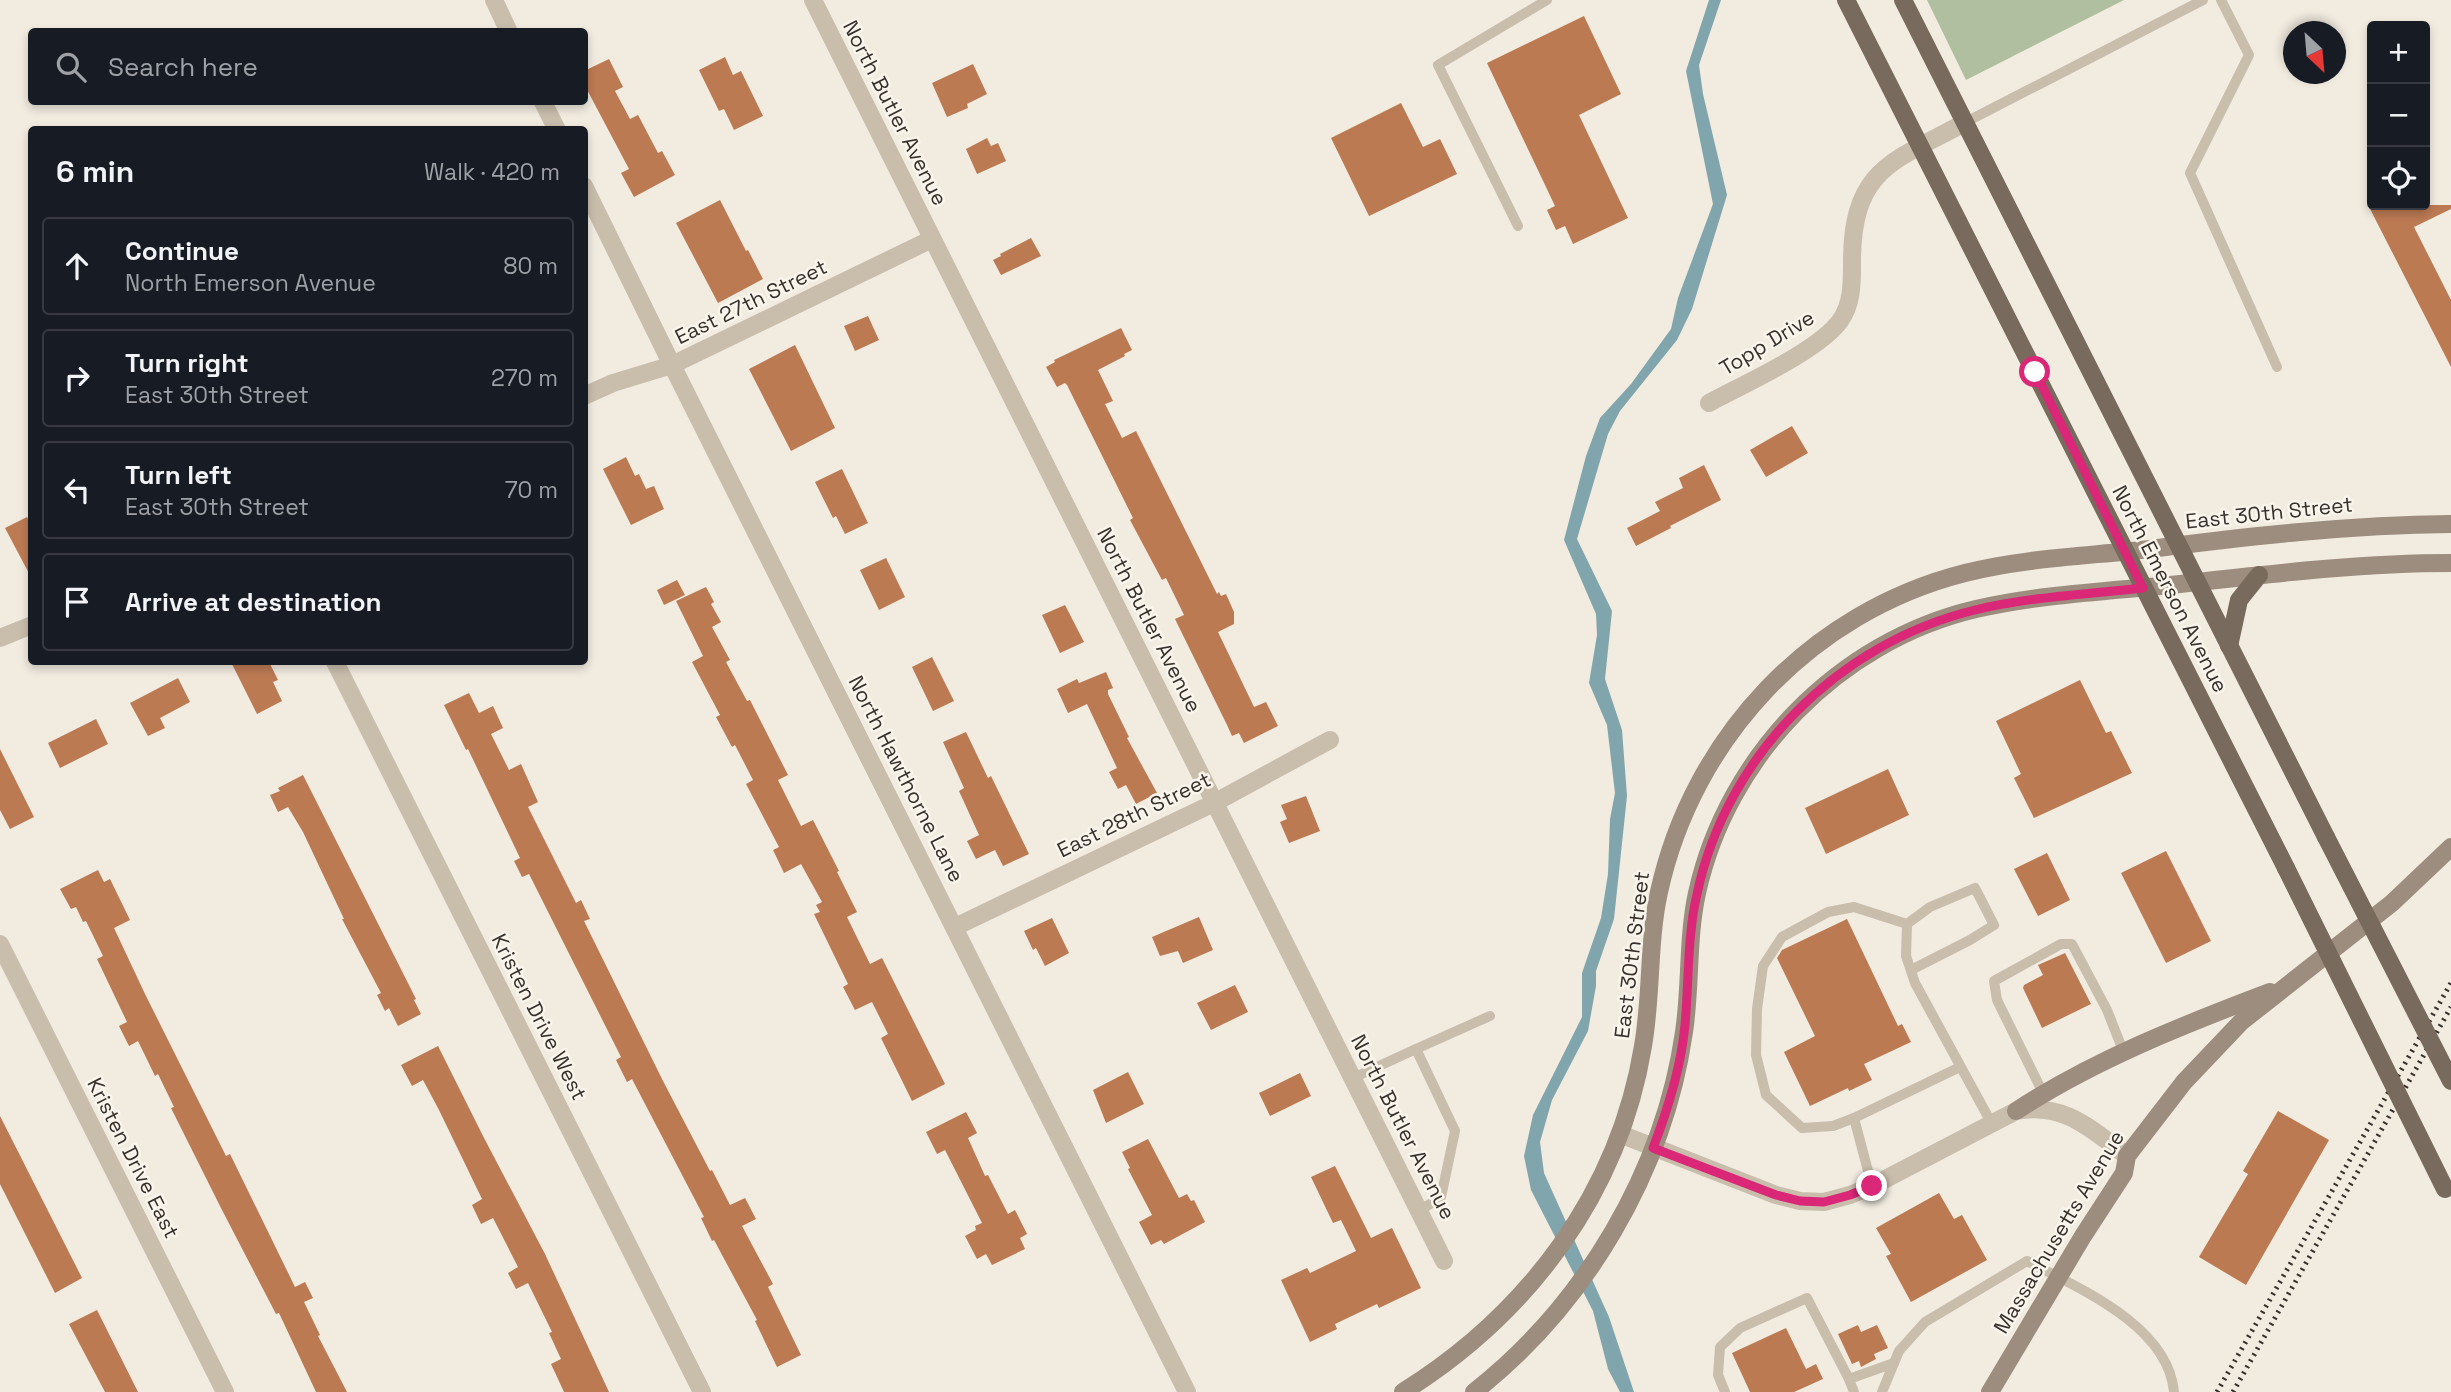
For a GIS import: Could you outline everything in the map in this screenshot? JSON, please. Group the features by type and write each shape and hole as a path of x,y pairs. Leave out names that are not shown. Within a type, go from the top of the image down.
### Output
{"main road":[{"name":"North Emerson Avenue","path":"1846,0 2286,867 2448,1194"},
{"name":"North Emerson Avenue","path":"1903,0 2451,1081"},
{"name":"East 30th Street","path":"1403,1392 1478,1339 1518,1298 1554,1253 1582,1211 1610,1158 1634,1090 1643,1047 1658,897 1666,862 1694,790 1721,745 1760,695 1785,669 1818,643 1866,612 1916,589 1980,570 2352,527 2451,524"},
{"path":"1474,1392 1539,1331 1565,1300 1601,1249 1629,1200 1653,1148 1670,1101 1682,1042 1692,921 1702,874 1727,807 1756,759 1811,697 1860,659 1912,631 1975,610 2259,575 2364,565 2451,563"},
{"path":"2229,646 2239,600 2259,575"},
{"name":"Massachusetts Avenue","path":"1990,1392 2124,1173 2127,1156 2177,1091 2241,1022 2392,903 2451,847"},
{"path":"2016,1111 2043,1093 2163,1034 2290,985"}],"street":[{"path":"494,0 507,28"},
{"name":"North Butler Avenue","path":"813,0 1444,1261"},
{"path":"544,105 555,126"},
{"name":"Topp Drive","path":"1709,403 1814,345 1833,329 1842,318 1850,297 1855,218 1864,193 1886,167 1966,122"},
{"name":"North Hawthorne Lane","path":"588,194 1187,1392"},
{"name":"East 27th Street","path":"588,394 613,383 672,365 932,239"},
{"path":"0,638 28,627"},
{"name":"Kristen Drive West","path":"337,665 702,1392"},
{"name":"East 28th Street","path":"955,927 1214,803 1330,740"},
{"name":"Kristen Drive East","path":"0,944 225,1392"},
{"path":"1620,1134 1776,1195 1800,1201 1824,1202 1872,1186 2016,1111 2039,1108 2058,1111 2085,1125 2127,1156"}],"lane":[{"path":"1518,226 1438,65 1547,0"},
{"path":"1966,122 2203,0"},
{"path":"2221,0 2249,55 2190,173 2277,367"},
{"path":"1907,924 1930,907 1975,888 1994,925 1911,970"},
{"path":"1907,924 1854,907 1828,912 1782,937 1763,966 1757,1009 1756,1055 1766,1095 1802,1128 1833,1126 1960,1067"},
{"path":"1907,924 1906,956 1915,983 1992,1124"},
{"path":"2043,1093 1997,1000 1994,981 2062,944 2072,944 2107,1010 2124,1053"},
{"path":"1353,1078 1490,1016"},
{"path":"1416,1049 1455,1132 1441,1196 1419,1211"},
{"path":"1854,1118 1872,1186"},
{"path":"1882,1392 1899,1350 1925,1322 2026,1261 2100,1298 2150,1340 2173,1377 2174,1392"},
{"path":"1725,1392 1718,1375 1720,1347 1740,1328 1807,1298 1854,1392"},
{"path":"1849,1379 1894,1363"}],"green space":[{"path":"1927,0 2124,0 1966,80"}],"water":[{"path":"1709,0 1721,0 1699,65 1703,94 1727,195 1692,309 1677,340 1620,411 1608,434 1577,539 1612,611 1605,679 1622,730 1627,796 1614,919 1596,971 1588,1031 1552,1100 1540,1142 1544,1173 1609,1317 1634,1392 1620,1392 1608,1369 1593,1311 1531,1190 1524,1156 1533,1115 1582,1017 1582,973 1601,918 1615,793 1607,725 1589,683 1597,635 1596,614 1564,540 1586,456 1600,418 1631,384 1671,329 1678,298 1713,204 1686,71"}],"building":[{"path":"1584,16 1621,94 1579,115 1628,218 1573,244 1565,226 1556,230 1547,210 1555,206 1487,63"},
{"path":"725,57 733,75 741,71 763,116 734,130 724,109 719,111 699,70"},
{"path":"609,59 623,87 615,91 630,119 638,115 658,153 662,151 675,175 634,197 621,173 629,169 588,92 588,69"},
{"path":"973,64 987,94 967,104 968,108 947,117 932,83"},
{"path":"1401,103 1423,147 1440,139 1457,174 1369,216 1331,138"},
{"path":"987,138 991,146 998,143 1006,161 977,174 966,149"},
{"path":"720,200 763,279 718,303 676,223"},
{"path":"2430,205 2451,205 2451,209 2414,227 2451,300 2451,367 2371,210 2430,210"},
{"path":"1031,238 1041,256 1001,275 993,260"},
{"path":"868,316 879,340 855,351 844,326"},
{"path":"1121,328 1132,350 1098,370 1113,401 1105,404 1122,438 1136,431 1217,594 1226,594 1234,612 1234,624 1218,632 1254,707 1266,702 1278,726 1244,743 1239,733 1232,736 1175,619 1184,615 1166,578 1162,580 1130,520 1133,518 1067,385 1065,383 1057,387 1046,367 1055,362 1054,360"},
{"path":"795,345 835,428 791,451 749,369"},
{"path":"1792,426 1808,453 1766,477 1750,450"},
{"path":"626,457 635,476 639,474 646,489 654,486 664,509 631,525 603,469"},
{"path":"1704,465 1721,500 1636,546 1627,528 1660,511 1655,502 1683,488 1679,478"},
{"path":"842,469 868,523 845,534 836,516 833,518 815,482"},
{"path":"27,517 28,571 5,528"},
{"path":"886,558 905,597 879,610 860,570"},
{"path":"677,580 685,595 664,605 657,590"},
{"path":"706,587 714,602 711,604 721,622 712,627 730,660 726,662 747,701 750,700 788,775 778,780 801,826 813,820 857,912 847,917 870,964 882,958 945,1084 912,1101 881,1038 888,1034 872,1002 855,1010 843,987 848,984 814,914 820,912 816,905 822,902 801,864 784,873 773,850 779,847 746,784 753,780 735,745 732,747 716,717 720,715 692,662 703,656 676,601"},
{"path":"1065,605 1084,642 1060,653 1042,615"},
{"path":"932,657 954,701 933,711 912,667"},
{"path":"232,665 270,665 278,680 273,682 282,701 257,714"},
{"path":"1106,672 1113,688 1108,690 1108,694 1129,737 1127,738 1157,793 1136,804 1126,785 1118,789 1109,772 1117,768 1087,704 1068,713 1057,689 1077,679 1079,683"},
{"path":"178,678 190,702 160,718 165,728 148,736 130,703"},
{"path":"2080,680 2106,733 2111,731 2132,773 2034,818 2014,778 2021,774 1996,721"},
{"path":"469,693 479,713 493,706 503,728 491,734 509,770 521,764 538,802 528,807 576,903 581,900 590,919 584,921 710,1171 712,1170 730,1205 745,1198 756,1219 742,1226 773,1284 768,1287 801,1355 777,1367 755,1321 757,1320 714,1240 712,1241 701,1218 704,1217 632,1079 627,1082 616,1060 621,1057 529,874 522,877 514,861 520,858 444,705"},
{"path":"96,719 108,744 60,768 48,743"},
{"path":"966,732 1029,854 1003,866 995,850 976,859 967,841 979,835 959,791 964,788 943,742"},
{"path":"0,749 34,817 10,829 0,810"},
{"path":"1888,769 1909,815 1826,854 1805,808"},
{"path":"303,775 416,999 414,1000 421,1014 398,1026 389,1008 385,1011 377,995 381,993 342,919 303,832 288,807 278,812 270,795"},
{"path":"1306,796 1320,831 1289,843 1280,822 1287,819 1281,805"},
{"path":"2166,851 2211,941 2166,963 2121,873"},
{"path":"2047,853 2070,900 2038,916 2014,869"},
{"path":"98,870 104,882 110,879 130,920 114,928 145,994 226,1156 230,1154 295,1287 305,1282 313,1298 304,1302 347,1392 316,1392 279,1313 276,1314 171,1108 174,1107 158,1074 155,1076 138,1041 129,1046 119,1026 127,1022 97,959 103,956 86,921 83,922 76,907 71,909 60,889"},
{"path":"1199,917 1213,950 1183,963 1178,951 1160,956 1152,937"},
{"path":"1052,918 1069,953 1045,966 1024,931"},
{"path":"1847,919 1898,1026 1902,1024 1911,1042 1864,1064 1872,1080 1810,1106 1784,1052 1815,1036 1777,958 1782,950"},
{"path":"2065,953 2091,1004 2042,1028 2023,988 2043,975 2038,965"},
{"path":"1235,985 1248,1012 1211,1030 1197,1003"},
{"path":"438,1046 545,1254 609,1392 564,1392 551,1364 561,1359 549,1333 552,1332 528,1283 516,1289 508,1273 518,1267 493,1218 481,1224 472,1205 482,1199 439,1110 423,1080 412,1086 401,1065"},
{"path":"1128,1072 1144,1104 1106,1123 1093,1090"},
{"path":"1300,1073 1311,1096 1270,1116 1259,1093"},
{"path":"2278,1111 2329,1140 2246,1285 2199,1257 2248,1174 2243,1171"},
{"path":"966,1112 977,1133 968,1138 985,1176 988,1175 1008,1214 1015,1210 1027,1234 1020,1238 1025,1249 992,1265 986,1254 977,1259 965,1236 982,1223 945,1150 937,1154 926,1132"},
{"path":"0,1116 82,1278 55,1293 0,1184"},
{"path":"1148,1139 1179,1198 1187,1194 1191,1201 1194,1200 1205,1222 1164,1244 1161,1240 1151,1245 1139,1222 1152,1215 1122,1152"},
{"path":"1335,1166 1371,1238 1392,1228 1421,1288 1379,1308 1377,1304 1335,1324 1337,1329 1310,1342 1281,1280 1307,1268 1310,1273 1356,1251 1341,1220 1333,1223 1311,1177"},
{"path":"1939,1193 1954,1219 1962,1215 1987,1260 1911,1302 1886,1256 1891,1254 1876,1228"},
{"path":"97,1310 138,1392 105,1392 69,1324"},
{"path":"1858,1325 1861,1332 1877,1325 1888,1348 1874,1354 1876,1359 1861,1367 1859,1361 1852,1364 1838,1334"},
{"path":"1786,1328 1806,1369 1816,1364 1823,1379 1794,1392 1750,1392 1732,1353"}],"railway":[{"path":"2217,1392 2451,983"},
{"path":"2233,1392 2451,1007"}],"route":[{"path":"1872,1186 1824,1202 1800,1201 1776,1195 1653,1148 1670,1101 1685,1029 1696,894 1719,824 1756,759 1811,697 1860,659 1912,631 1975,610 2012,603 2143,588 2035,372"}]}
